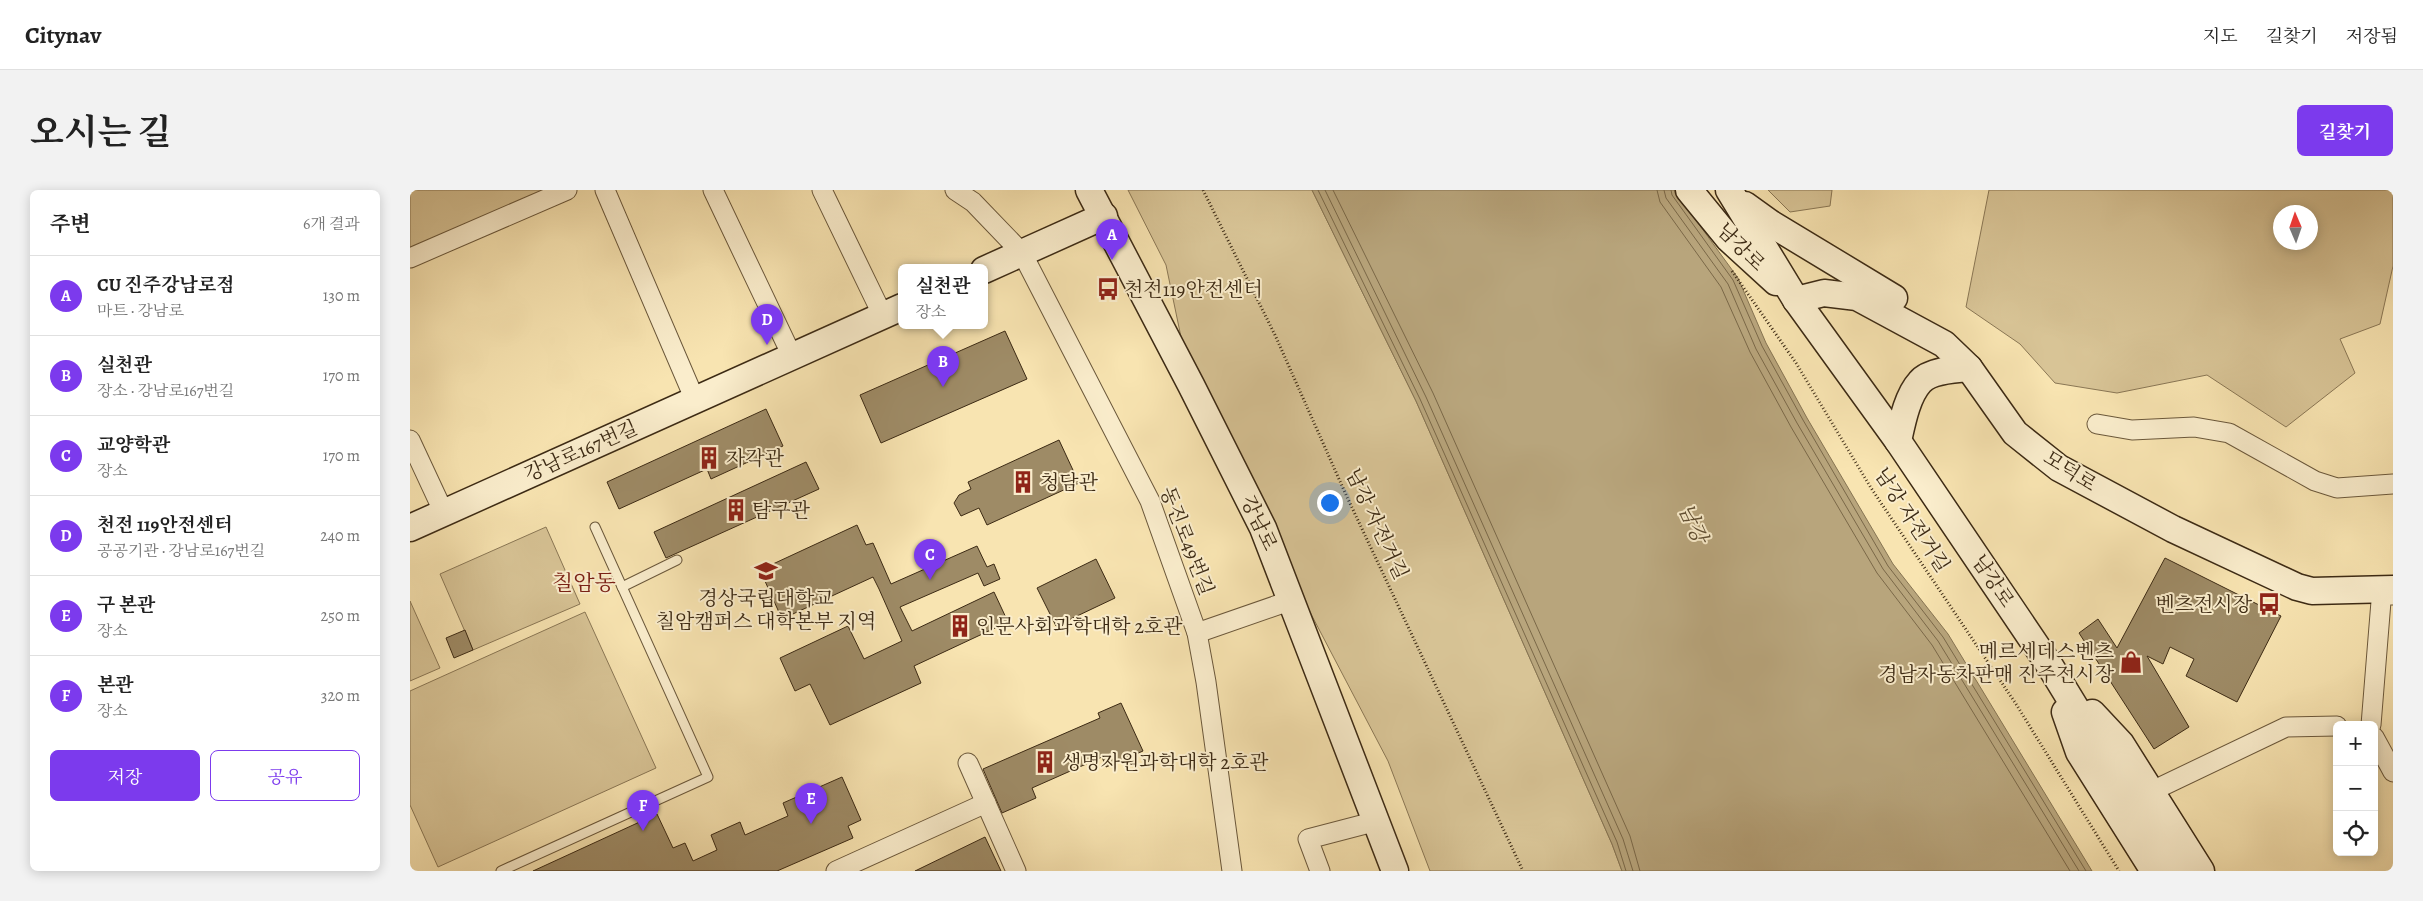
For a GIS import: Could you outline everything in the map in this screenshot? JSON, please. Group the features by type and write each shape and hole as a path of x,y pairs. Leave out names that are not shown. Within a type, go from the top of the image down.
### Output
{"street":[{"path":"410,258 567,190"},
{"path":"605,190 695,400"},
{"path":"713,190 792,356"},
{"name":"강남로167번길","path":"410,528 892,311 822,190"},
{"name":"동진로49번길","path":"955,190 973,202 1022,253 1150,501 1197,633 1206,682 1232,871"},
{"name":"강남로","path":"1089,190 1263,528 1396,871"},
{"name":"남강로","path":"1689,190 1730,239 1796,300"},
{"path":"1732,194 1770,223 1949,331 1969,368 1943,370 1920,381 1906,410 1898,441"},
{"name":"남강로","path":"1732,194 1796,300 1898,441 2050,666 2175,871"},
{"path":"988,268 1104,216"},
{"name":"모덕로","path":"1796,300 1824,293 1857,297 1944,344 1969,368 2015,433 2059,468 2172,529 2297,587 2312,591 2389,591 2372,721"},
{"path":"2097,424 2132,430 2194,427 2229,433 2315,481 2336,488 2393,484"},
{"path":"410,440 444,513"},
{"path":"1197,633 1292,600"},
{"path":"2050,666 2120,744 2201,871"},
{"path":"2050,666 2079,752 2154,871"},
{"path":"2150,792 2286,727 2333,726"},
{"path":"2378,744 2393,772"},
{"path":"968,763 1016,871"},
{"path":"836,871 986,803"},
{"path":"1320,871 1308,839 1377,821"}],"lane":[{"path":"501,871 708,777 595,527"},
{"path":"622,587 677,560"}],"path":[{"name":"남강 자전거길","path":"1203,190 1276,335 1347,497 1523,871"},
{"name":"남강 자전거길","path":"1727,265 1796,363 1871,488 2016,704 2119,871"}],"shaded area":[{"path":"410,190 549,190 410,253"},
{"path":"1128,190 1312,190 1416,401 1612,844 1622,871 1430,871 1388,761 1191,385 1166,265"},
{"path":"1768,190 1832,190 1830,206 1790,212"},
{"path":"1989,190 2393,190 2393,266 2380,324 2340,339 2355,373 2286,427 2207,375 2117,393 2055,383 2020,344 1966,307"},
{"path":"546,527 580,604 473,650 440,574"},
{"path":"410,601 440,668 410,681"},
{"path":"585,612 656,768 438,867 410,805 410,691"}],"water":[{"name":"남강","path":"1312,190 1674,190 1738,278 1766,343 1807,418 1893,564 1948,634 2092,871 1622,871 1612,844 1416,401"}],"building":[{"path":"1005,331 1027,379 881,443 860,395"},
{"name":"자각관","path":"766,409 783,446 711,479 707,469 619,509 607,482"},
{"name":"청담관","path":"1059,440 1079,483 987,525 979,508 961,516 954,503 959,495 971,489 968,482"},
{"name":"탐구관","path":"806,462 819,489 666,558 654,532"},
{"path":"857,525 866,545 873,543 891,584 977,546 987,567 994,564 1000,579 984,586 978,573 900,607 912,631 994,592 1008,622 914,666 921,683 830,725 810,684 795,691 780,658 848,626 864,659 902,641 879,589 873,577 782,619 760,570"},
{"path":"2165,558 2281,616 2237,702 2186,676 2194,659 2170,647 2163,664 2147,656 2189,727 2154,749 2079,633 2098,619 2117,648"},
{"path":"1096,559 1115,598 1056,626 1037,588"},
{"path":"465,630 473,650 454,658 446,638"},
{"name":"생명자원과학대학 2호관","path":"1121,703 1143,751 1106,767 1102,757 1032,788 1036,798 1002,813 983,769 1100,718 1098,713"},
{"path":"842,777 861,820 848,826 853,838 777,871 533,871 657,814 673,848 685,843 693,861 717,850 711,835 740,822 745,835 788,816 783,803"},
{"path":"985,837 1001,871 915,871"}],"place":[{"name":"CU 진주강남로점","path":"1112,260"},
{"name":"천전119안전센터","path":"1108,289"},
{"name":"천전 119안전센터","path":"767,345"},
{"name":"실천관","path":"943,387"},
{"name":"자각관","path":"709,458"},
{"name":"청담관","path":"1023,482"},
{"name":"탐구관","path":"736,510"},
{"name":"경상국립대학교 칠암캠퍼스 대학본부 지역","path":"766,571"},
{"name":"교양학관","path":"930,580"},
{"name":"벤츠전시장","path":"2269,604"},
{"name":"인문사회과학대학 2호관","path":"960,626"},
{"name":"메르세데스벤츠 경남자동차판매 진주전시장","path":"2131,662"},
{"name":"생명자원과학대학 2호관","path":"1045,762"},
{"name":"구 본관","path":"811,824"},
{"name":"본관","path":"643,831"}],"district":[{"name":"칠암동","path":"584,583"}]}
